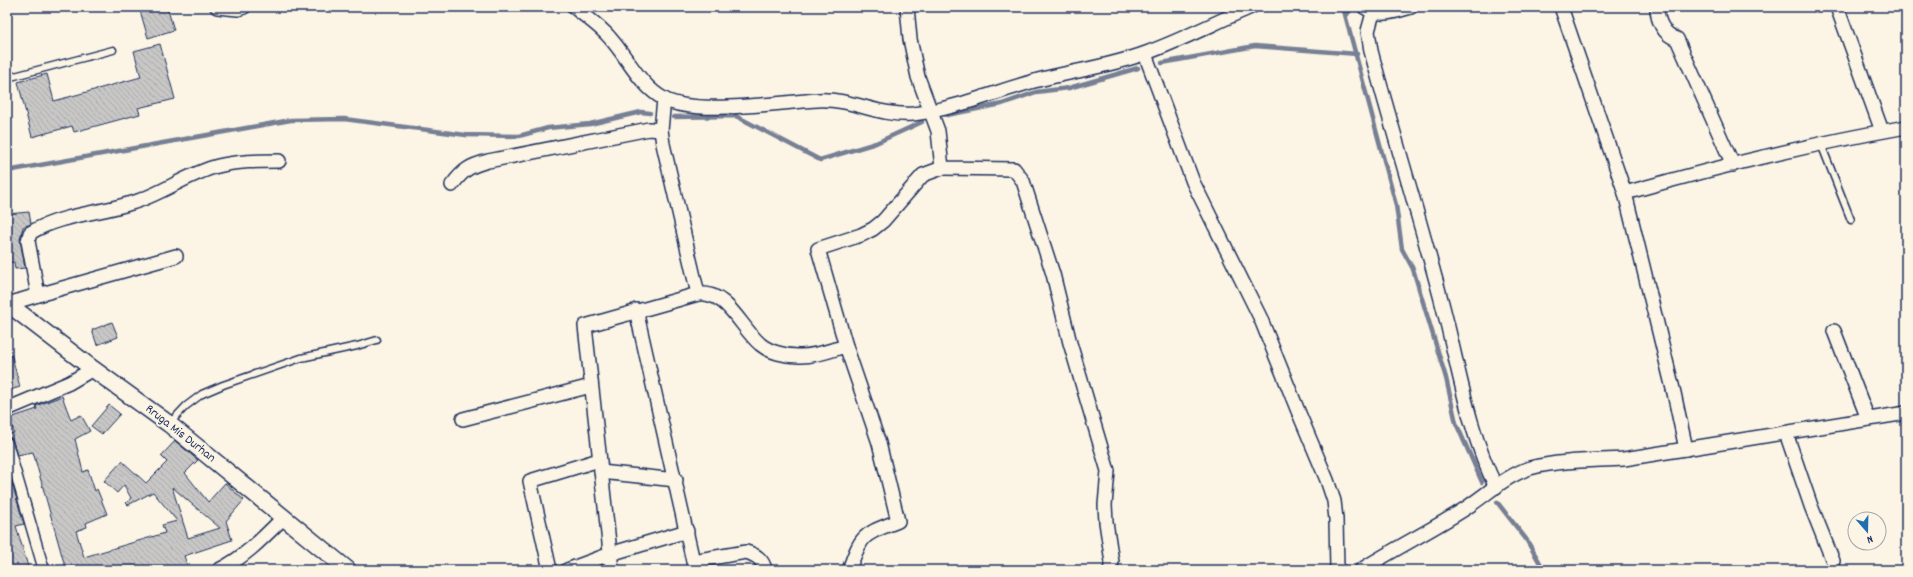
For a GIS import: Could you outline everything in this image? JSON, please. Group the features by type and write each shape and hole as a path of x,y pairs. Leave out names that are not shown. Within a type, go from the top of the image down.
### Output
{"street":[{"path":"217,7 238,9 244,7"},
{"path":"574,7 610,37 651,89 664,99 678,104 721,107 839,100 900,114 913,114 990,95 1038,80 1113,64 1145,54 1251,7"},
{"path":"907,7 910,39 918,77 938,131 942,168"},
{"path":"1411,7 1383,14 1368,10 1368,31 1371,51 1439,292 1475,438 1483,461 1496,487"},
{"path":"1561,7 1625,193 1674,393 1686,449"},
{"path":"1657,7 1664,30 1669,36 1677,39 1733,165"},
{"path":"1837,7 1882,131"},
{"path":"1145,54 1193,182 1260,316 1327,480 1334,501 1336,519 1337,570"},
{"path":"664,99 661,130 698,294"},
{"path":"1625,193 1822,144 1906,127"},
{"path":"452,185 460,174 470,166 649,129 661,130"},
{"path":"38,295 28,241 30,233 42,226 66,217 129,204 217,166 248,161 278,161"},
{"path":"849,570 861,539 867,534 898,521 879,443 846,346 818,250 861,235 873,229 883,221 923,175 942,168 1014,169 1023,181 1053,274 1070,343 1108,471 1105,505 1112,562 1110,570"},
{"path":"8,303 176,256"},
{"path":"612,570 584,326 636,310 698,294 710,294 720,299 760,344 772,351 798,356 814,354 846,346"},
{"name":"Rruga Mis Durhan","path":"8,303 93,369 169,424 284,516 348,570"},
{"path":"636,310 676,480 694,565 746,552 754,554 760,559 765,570"},
{"path":"1834,331 1868,419"},
{"path":"7,409 57,388 93,369"},
{"path":"463,419 591,386"},
{"path":"1361,570 1461,511 1496,487 1529,469 1554,463 1582,460 1624,459 1906,413"},
{"path":"1786,433 1811,506 1833,561"},
{"path":"7,443 44,570"},
{"path":"550,570 530,481 600,466 676,480"},
{"path":"219,570 231,564 253,548 284,516"},
{"path":"567,570 610,554 687,530"}],"lane":[{"path":"7,78 113,50"},
{"path":"1822,144 1851,220"},
{"path":"169,424 186,406 202,394 223,385 301,358 346,349 377,340"}],"building":[{"path":"139,7 167,7 174,30 148,38"},
{"path":"160,44 175,99 138,108 140,114 74,132 72,126 32,137 18,82 47,74 54,101 141,77 134,51"},
{"path":"29,212 31,224 23,227 20,239 25,268 15,269 14,262 7,263 7,214"},
{"path":"112,322 118,337 97,345 92,330"},
{"path":"11,353 20,387 7,391 7,354"},
{"path":"62,396 71,420 81,415 90,431 75,439 83,472 88,470 95,491 97,489 107,514 86,523 87,527 76,531 84,557 165,533 162,525 177,521 153,492 128,505 126,503 131,498 124,485 117,493 104,481 122,461 146,483 167,462 161,456 175,441 198,460 185,473 208,502 225,483 244,500 226,521 232,540 184,556 188,567 178,570 66,570 33,452 17,455 13,441 8,435 14,433 10,418 37,409 36,406","holes":["172,487 220,528 188,538"]},
{"path":"109,405 120,414 102,434 91,426"},
{"path":"7,466 24,524 16,526 29,570 7,570"}],"waterway":[{"path":"1343,7 1396,205 1402,249 1413,269 1446,378 1456,423 1482,482"},
{"path":"1346,16 1351,9"},
{"path":"1162,63 1255,46 1357,54"},
{"path":"947,115 1002,104 1036,92 1069,88 1138,68"},
{"path":"7,171 291,120 344,119 466,135 519,136 548,128 590,124 641,112 650,113"},
{"path":"674,117 736,116 820,160 876,143 922,122"},
{"path":"1497,502 1526,539 1544,570"}]}
